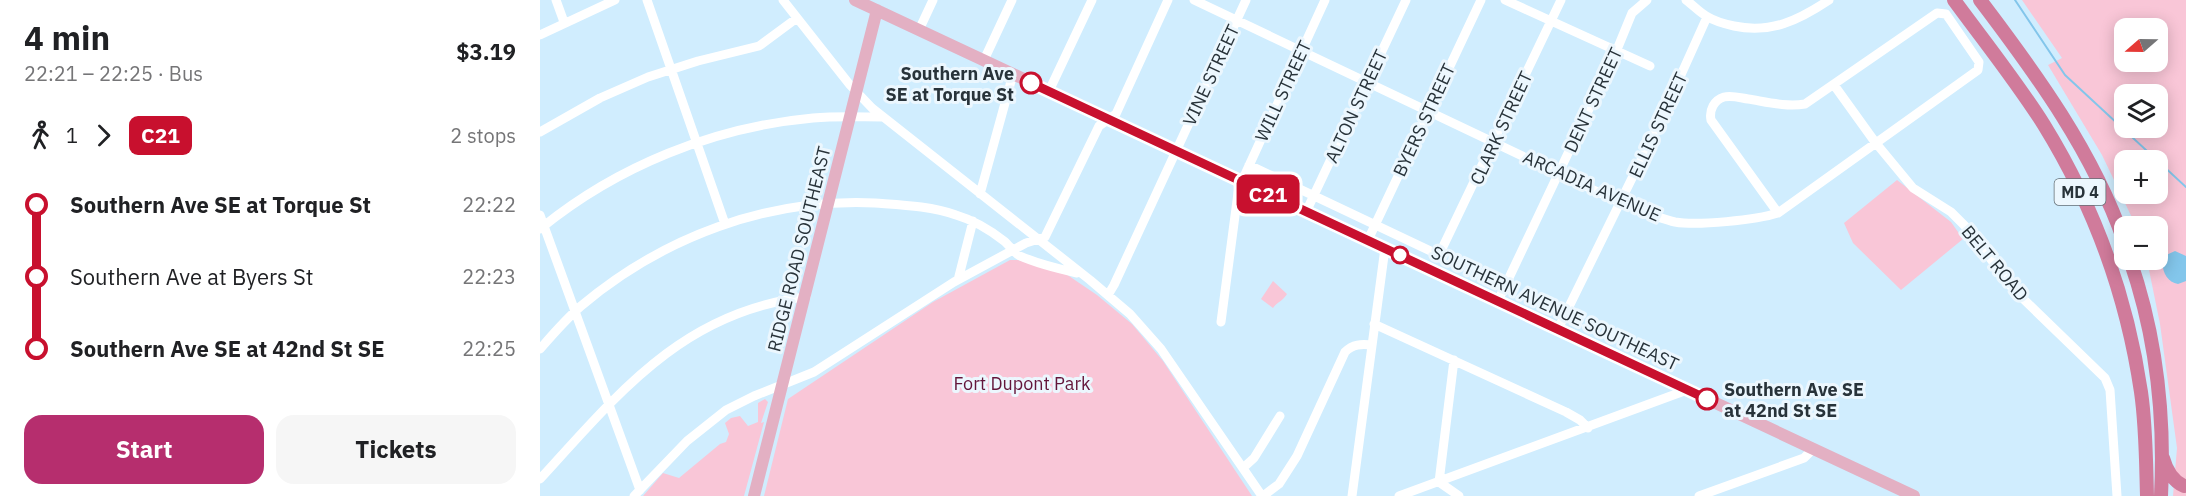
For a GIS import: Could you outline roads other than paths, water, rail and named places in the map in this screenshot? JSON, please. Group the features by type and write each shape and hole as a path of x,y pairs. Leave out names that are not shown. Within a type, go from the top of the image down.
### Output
{"highway":[{"name":"MD 4","path":"1954,0 2043,123 2093,218 2108,257 2128,328 2142,404 2146,443 2147,496"},
{"name":"MD 4","path":"1980,0 2041,82 2071,129 2115,216"},
{"path":"2133,270 2149,331 2159,402 2162,452 2161,496"},
{"path":"2142,404 2159,402"},
{"path":"2162,452 2170,474 2184,486"}],"main road":[{"name":"SOUTHERN AVENUE SOUTHEAST","path":"855,0 1914,496"},
{"name":"RIDGE ROAD SOUTHEAST","path":"754,496 877,10"}],"street":[{"path":"556,0 564,22"},
{"path":"540,35 615,0"},
{"path":"646,0 725,224"},
{"path":"783,0 857,93 882,117 1082,274 1137,321 1161,349 1263,496 1279,484 1297,456 1345,352 1351,346 1372,345"},
{"path":"919,30 933,0"},
{"path":"984,60 1012,0"},
{"path":"1049,91 1092,0"},
{"path":"540,215 542,227 609,405 637,493 687,441 708,423 744,400 819,370 958,280 1026,243 1047,236 1099,126 1116,114 1168,0"},
{"name":"ARCADIA AVENUE","path":"1194,0 1621,203 1684,223 1764,218 1778,213 1978,70 1979,62 1946,14 1937,13 1834,85"},
{"name":"VINE STREET","path":"1108,295 1114,287 1175,150 1246,0"},
{"name":"WILL STREET","path":"1221,322 1238,193 1325,0"},
{"name":"ALTON STREET","path":"1306,212 1406,0"},
{"name":"BYERS STREET","path":"1368,240 1481,0"},
{"path":"1505,0 1650,66"},
{"name":"CLARK STREET","path":"1375,225 1439,255 1561,0"},
{"name":"DENT STREET","path":"1498,301 1616,52 1632,13 1647,0"},
{"path":"1686,0 1707,17 1752,29 1771,28 1801,18 1829,0"},
{"path":"1695,6 1704,0"},
{"name":"ELLIS STREET","path":"1558,329 1621,203 1707,17"},
{"path":"540,132 607,95 671,69 759,46 797,18"},
{"path":"980,194 1013,74"},
{"path":"1778,213 1712,120 1710,113 1714,104 1723,97 1793,106 1805,105 1834,85"},
{"name":"BELT ROAD","path":"1834,85 1875,142 1913,188 1951,212 1970,231 2013,289 2106,378 2110,390 2117,496"},
{"path":"542,227 581,199 618,177 697,142 775,123 814,118 882,117"},
{"path":"1249,165 1375,225"},
{"path":"540,349 575,312 603,289 648,259 685,240 725,224 776,211 829,204 869,203 910,206 952,213 973,221 1003,240 1022,257 1082,274"},
{"path":"958,280 973,221"},
{"path":"1352,496 1385,248"},
{"path":"540,479 627,384 652,363 703,330 758,307 806,297"},
{"path":"1374,324 1566,412 1588,428"},
{"path":"1438,482 1454,360"},
{"path":"1399,496 1687,390"},
{"path":"1243,468 1254,458 1280,416"},
{"path":"1699,496 1804,458 1813,448"},
{"path":"1438,482 1459,496"}],"water":[{"path":"2175,251 2186,256 2186,281 2178,284 2167,277 2164,270 2168,270 2168,254"}],"waterway":[{"path":"2015,0 2065,75 2186,187"}],"place":[{"name":"Southern Ave SE at Torque St","path":"1031,83"},
{"name":"Southern Ave SE at 42nd St SE","path":"1707,399"}],"park label":[{"name":"Fort Dupont Park","path":"1022,383"}]}
